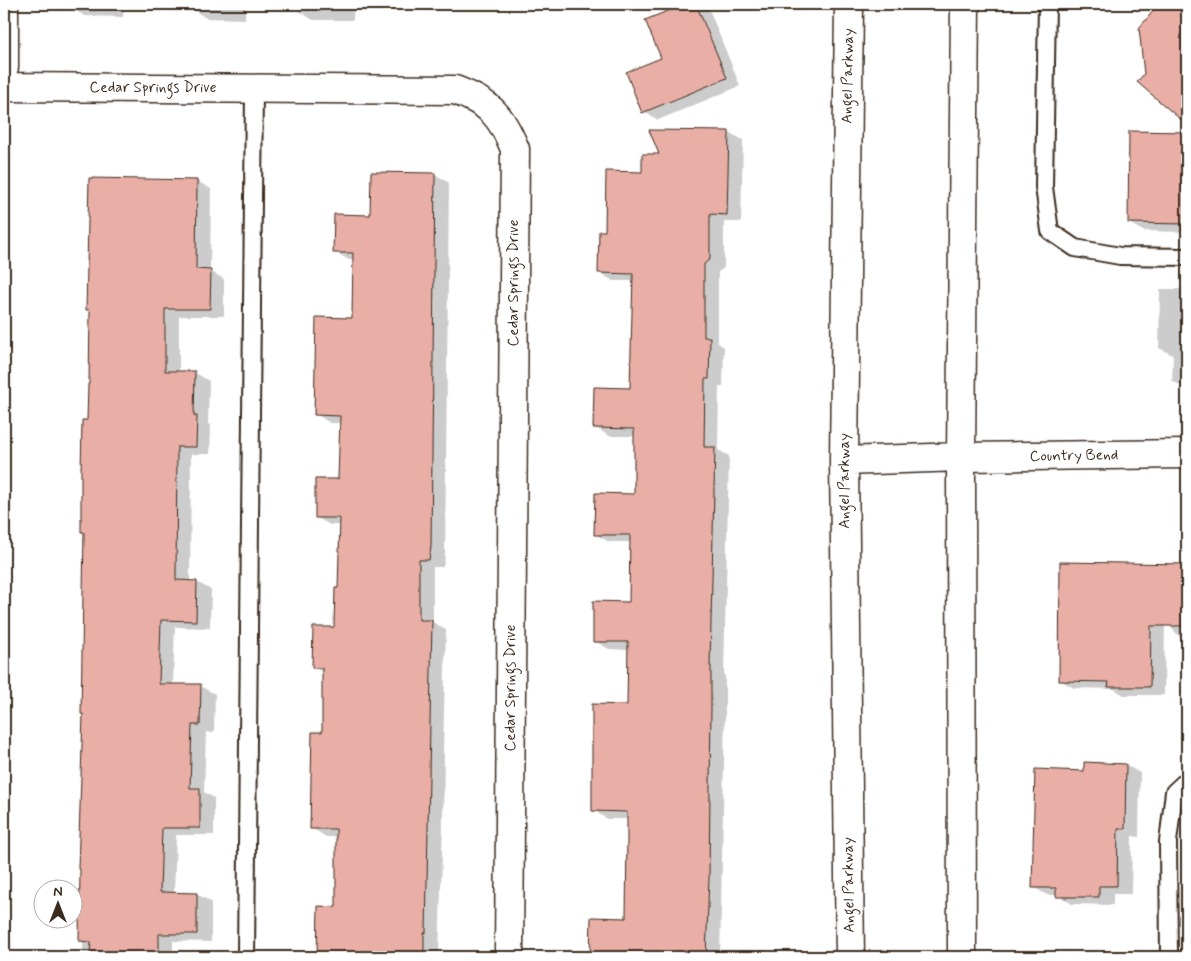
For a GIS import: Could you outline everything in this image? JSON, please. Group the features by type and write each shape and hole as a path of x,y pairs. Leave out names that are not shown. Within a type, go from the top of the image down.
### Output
{"main road":[{"path":"4,4 4,67"},
{"name":"Angel Parkway","path":"849,4 844,461 850,957"},
{"path":"962,957 962,457 965,4"},
{"name":"Cedar Springs Drive","path":"4,87 455,90 476,98 493,111 506,128 515,149 509,957"},
{"name":"Country Bend","path":"844,461 962,457 1187,454"},
{"path":"850,920 857,957"}],"lane":[{"path":"1047,4 1044,187 1050,231 1075,248 1120,256 1187,257"},
{"path":"246,957 254,89"},
{"path":"1169,957 1168,842 1174,792 1187,780"}],"building":[{"path":"685,4 696,4 727,78 642,113 626,72 661,58 645,20"},
{"path":"1159,4 1187,4 1187,125 1137,82 1144,74 1139,28"},
{"path":"649,130 729,131 727,215 710,214 710,259 704,264 704,337 710,337 709,379 705,379 704,447 715,447 710,666 709,878 706,957 590,956 591,917 626,918 627,837 627,812 592,811 592,704 627,705 628,642 593,642 593,601 629,602 630,535 594,535 595,493 634,494 634,429 593,428 594,387 630,388 633,274 598,273 599,231 605,231 606,171 642,172 642,154 659,154"},
{"path":"1129,131 1187,132 1187,224 1128,223"},
{"path":"371,172 435,173 431,547 429,560 419,560 419,620 432,620 426,933 424,933 424,957 317,957 318,906 336,907 336,829 310,829 312,732 322,732 322,668 312,668 313,627 334,627 335,588 338,588 340,518 315,518 315,479 338,479 340,416 314,415 316,317 352,318 353,253 333,253 334,214 370,215"},
{"path":"89,178 197,180 196,269 211,270 210,309 165,309 165,371 195,371 194,416 197,416 196,447 177,447 176,580 197,581 196,621 161,620 159,684 201,684 200,725 192,725 190,788 200,788 200,828 162,828 160,892 197,893 197,934 159,934 159,957 94,957 94,953 90,953 91,942 79,941 79,928 82,928 82,878 80,878 80,869 78,869 83,714 81,714 84,532 81,532 81,472 82,420 87,420 89,384 90,310 86,310"},
{"path":"1060,562 1187,564 1187,626 1151,626 1150,687 1108,687 1109,682 1059,681"},
{"path":"1084,762 1126,764 1125,829 1118,829 1117,886 1099,886 1099,897 1056,897 1056,888 1032,888 1035,769 1084,771"}]}
